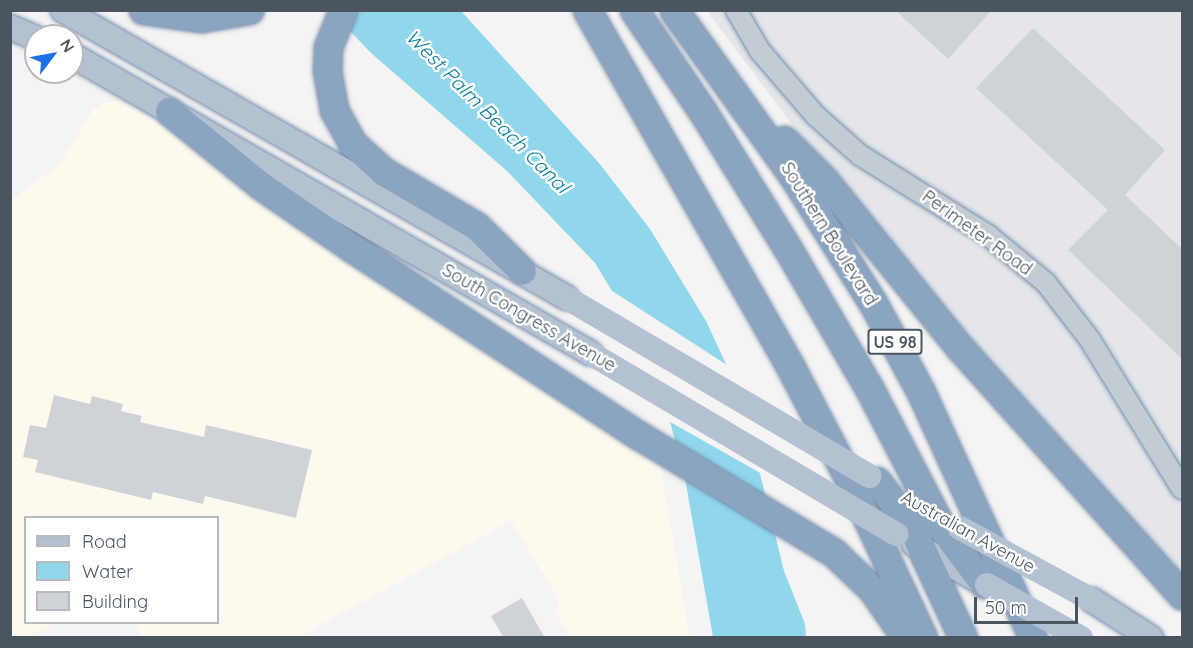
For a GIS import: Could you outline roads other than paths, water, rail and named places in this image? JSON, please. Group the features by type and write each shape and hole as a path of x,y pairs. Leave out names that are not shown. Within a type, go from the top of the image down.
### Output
{"highway":[{"path":"143,10 201,18 249,10"},
{"path":"343,10 330,42 327,70 330,97 340,122 360,153 384,172 476,226 522,271"},
{"path":"570,10 614,57"},
{"path":"586,10 818,419 923,638"},
{"path":"634,10 703,112 815,293 934,513 986,584"},
{"name":"Southern Boulevard","path":"674,10 820,216 888,329 926,401 1033,638"},
{"path":"716,70 824,180 961,348 1182,594"},
{"path":"169,111 260,184 343,242 654,444 782,521 853,569 906,638"},
{"path":"873,479 904,515 963,638"}],"main road":[{"name":"South Congress Avenue","path":"63,10 522,271 873,479"},
{"path":"10,27 24,33"},
{"name":"South Congress Avenue","path":"84,62 590,353 896,534 986,584"},
{"name":"Australian Avenue","path":"873,479 1092,600 1151,638"},
{"name":"Australian Avenue","path":"986,584 1081,638"}],"street":[{"name":"Perimeter Road","path":"736,10 760,51 816,116 860,155 989,236 1046,283 1090,340 1182,489"}],"water":[{"name":"West Palm Beach Canal","path":"331,11 461,11 599,163 650,229 706,321 726,364 748,425 784,571 805,624 806,637 713,637 686,484 671,425 626,314 595,263 507,171 371,53"}]}
